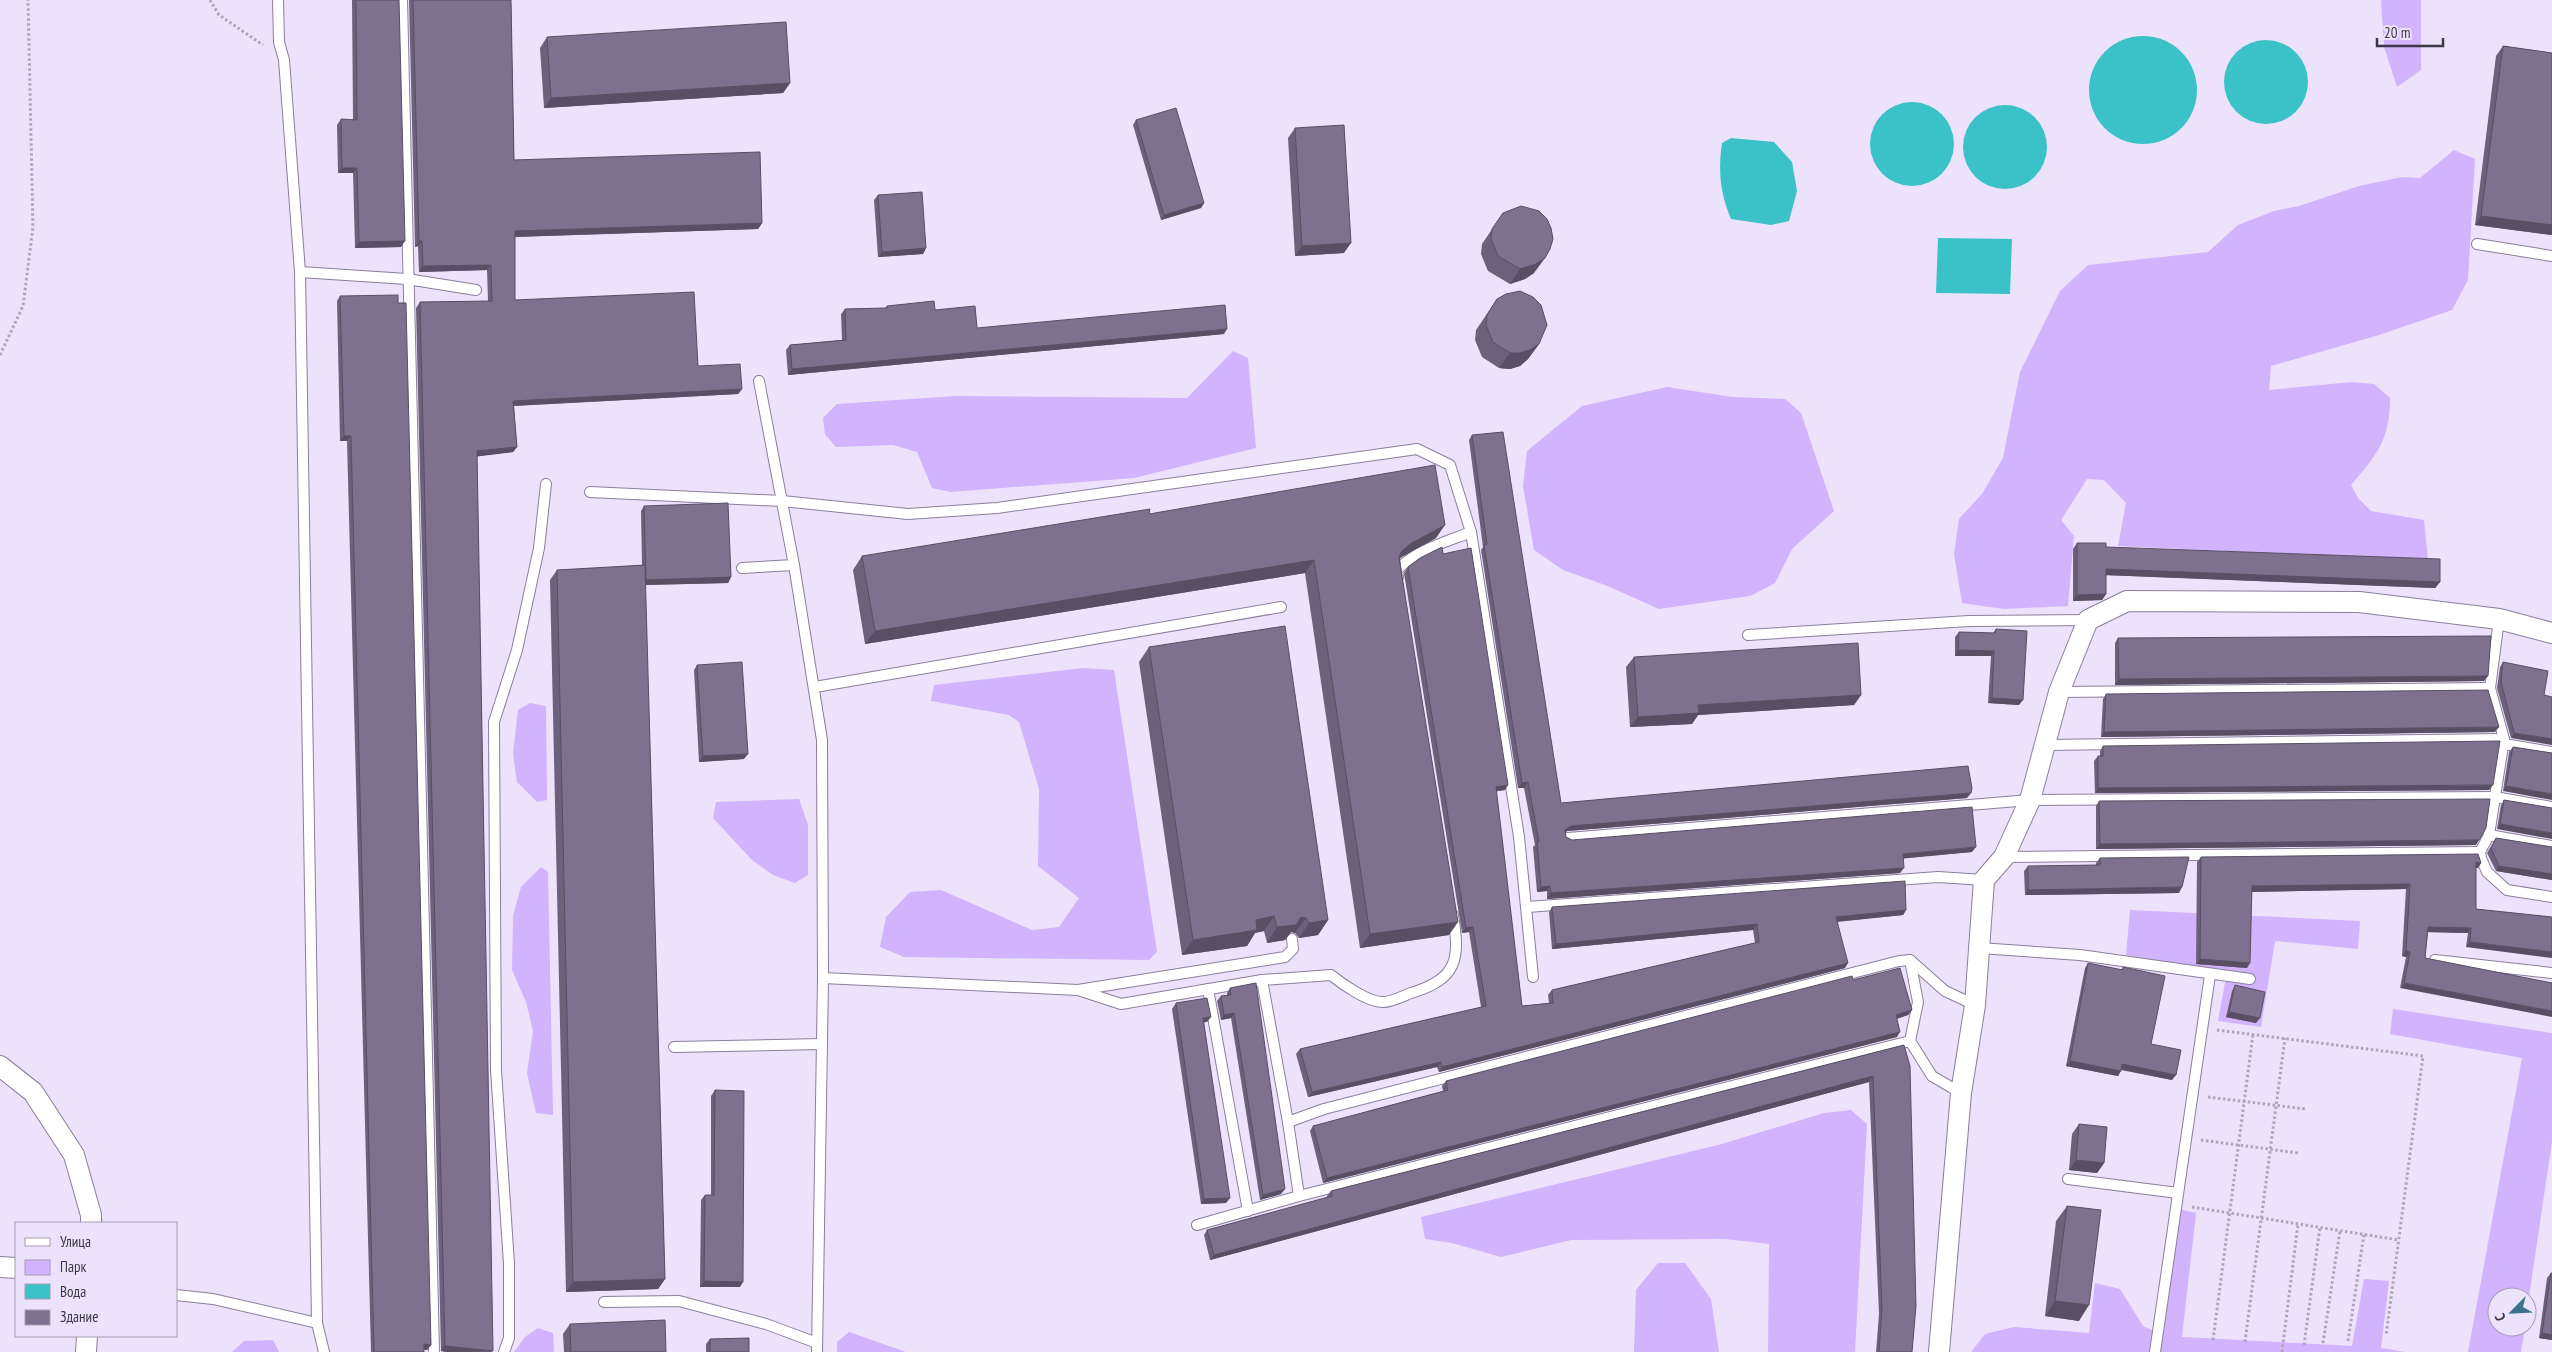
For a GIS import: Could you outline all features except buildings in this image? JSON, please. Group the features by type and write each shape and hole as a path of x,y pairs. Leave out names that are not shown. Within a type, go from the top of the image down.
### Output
{"street":[{"path":"1939,1352 1961,1093 1975,1005 1984,880 2004,857 2030,800 2059,692 2088,620 2127,601 2359,602 2499,619 2552,633"},
{"path":"0,1066 33,1092 74,1155 90,1215 90,1222"},
{"path":"0,1267 15,1268"},
{"path":"86,1352 87,1337"}],"lane":[{"path":"278,0 279,42 284,60 300,272 317,1324 324,1352"},
{"path":"402,0 407,279 434,1352"},
{"path":"2477,244 2552,256"},
{"path":"300,272 407,279 476,290"},
{"path":"604,1302 679,1301 766,1324 817,1347 823,978 822,740 794,565 759,380"},
{"path":"590,492 782,501 908,514 997,508 1417,449 1450,465 1471,532 1519,837 1533,977"},
{"path":"504,1352 509,1338 509,1264 496,1070 494,722 517,650 539,548 546,484"},
{"path":"1400,590 1397,570 1406,561 1471,532"},
{"path":"742,568 794,565"},
{"path":"815,687 1281,607"},
{"path":"2499,619 2490,688 2504,741 2489,835 2480,852 2487,872 2507,890 2552,897"},
{"path":"1748,635 1969,621 2088,620"},
{"path":"2059,692 2490,688"},
{"path":"2044,746 2504,741 2552,752"},
{"path":"1568,838 2030,800 2495,797 2552,807"},
{"path":"2489,835 2552,846"},
{"path":"2004,857 2480,852"},
{"path":"1527,907 1938,878 1984,880"},
{"path":"1078,990 1121,1004 1262,980 1331,976 1350,990 1382,1002 1422,990 1442,981 1454,962 1457,944 1451,905"},
{"path":"823,978 1078,990 1286,957 1293,949 1292,939"},
{"path":"1979,948 2080,955 2210,975 2250,979"},
{"path":"1288,1122 1353,1102 1899,961 1910,960 1945,991 1975,1005"},
{"path":"1910,960 1918,1002 1910,1041 1932,1076 1961,1093"},
{"path":"2436,960 2552,973"},
{"path":"2155,1352 2210,975"},
{"path":"1262,980 1288,1122 1299,1196"},
{"path":"1208,988 1248,1210"},
{"path":"1197,1225 1299,1196 1910,1041"},
{"path":"674,1047 822,1044"},
{"path":"2068,1178 2178,1193"},
{"path":"178,1295 213,1298 317,1324"}],"path":[{"path":"0,355 23,306 34,228 28,0"},
{"path":"210,0 219,15 284,60"},
{"path":"2202,1028 2423,1056 2386,1336"},
{"path":"2213,1340 2253,1034"},
{"path":"2245,1342 2285,1038"},
{"path":"2192,1095 2306,1109"},
{"path":"2186,1138 2298,1153"},
{"path":"2176,1204 2399,1240"},
{"path":"2282,1352 2298,1224"},
{"path":"2304,1345 2320,1227"},
{"path":"2323,1343 2340,1231"},
{"path":"2348,1341 2364,1234"}],"green space":[{"path":"2381,0 2421,0 2421,70 2397,87 2384,47"},
{"path":"2454,150 2475,159 2468,280 2452,310 2379,335 2271,366 2269,390 2352,382 2374,384 2390,398 2388,425 2385,436 2375,455 2351,485 2358,498 2371,511 2424,520 2428,560 2118,546 2126,503 2104,480 2087,479 2061,520 2074,536 2068,606 2004,609 1962,603 1954,554 1959,519 1982,494 2003,458 2020,372 2060,291 2088,265 2208,252 2238,225 2274,211 2299,206 2359,186 2402,177 2420,178"},
{"path":"1233,351 1248,358 1256,448 1134,478 950,492 932,488 917,452 893,445 836,447 825,434 823,418 837,404 956,396 1187,398"},
{"path":"1667,387 1732,397 1785,399 1801,413 1834,511 1792,549 1775,583 1750,596 1659,609 1605,585 1563,570 1534,550 1523,486 1527,451 1582,406"},
{"path":"1083,668 1114,670 1157,952 1149,960 904,957 880,947 886,917 910,892 941,890 1032,930 1059,927 1079,898 1038,866 1039,789 1019,722 1009,715 931,701 934,685"},
{"path":"530,703 546,706 547,800 537,802 517,782 513,754 518,710"},
{"path":"799,799 808,825 808,875 795,883 773,875 752,860 713,818 716,802"},
{"path":"541,867 548,872 553,1115 536,1113 527,1073 533,1031 526,1002 512,970 513,916 521,887"},
{"path":"2130,910 2360,921 2358,949 2275,941 2261,1027 2218,1021 2227,972 2126,955"},
{"path":"2393,1009 2552,1033 2552,1141 2531,1287 2487,1287 2487,1337 2523,1337 2521,1352 2468,1352 2522,1058 2390,1034"},
{"path":"1851,1110 1867,1124 1855,1352 1768,1352 1769,1244 1725,1239 1571,1240 1501,1257 1452,1243 1425,1239 1421,1217 1722,1144 1824,1113"},
{"path":"2178,1209 2196,1213 2182,1337 2352,1346 2364,1279 2389,1281 2381,1348 2405,1352 1971,1352 1985,1334 2014,1327 2089,1333 2095,1283 2120,1289 2143,1326 2162,1335"},
{"path":"1658,1263 1685,1263 1711,1299 1719,1352 1634,1352 1636,1290"},
{"path":"538,1328 553,1333 554,1352 514,1352 525,1337"},
{"path":"849,1332 906,1352 837,1352 837,1342"},
{"path":"273,1340 279,1352 232,1352 244,1341"}],"water":[{"path":"2143,36 2164,40 2181,52 2193,69 2197,90 2193,111 2181,128 2164,140 2143,144 2122,140 2105,128 2093,111 2089,90 2093,69 2105,52 2122,40"},
{"path":"2266,40 2282,43 2296,52 2305,66 2308,82 2305,98 2296,112 2282,121 2266,124 2250,121 2236,112 2227,98 2224,82 2227,66 2236,52 2250,43"},
{"path":"1912,102 1928,105 1942,114 1951,128 1954,144 1951,160 1942,174 1928,183 1912,186 1896,183 1882,174 1873,160 1870,144 1873,128 1882,114 1896,105"},
{"path":"2005,105 2021,108 2035,117 2044,131 2047,147 2044,163 2035,177 2021,186 2005,189 1989,186 1975,177 1966,163 1963,147 1966,131 1975,117 1989,108"},
{"path":"1731,138 1774,142 1792,162 1797,191 1789,221 1771,225 1731,219 1722,191 1720,163 1722,143"},
{"path":"1938,238 2012,239 2010,294 1936,293"}]}
